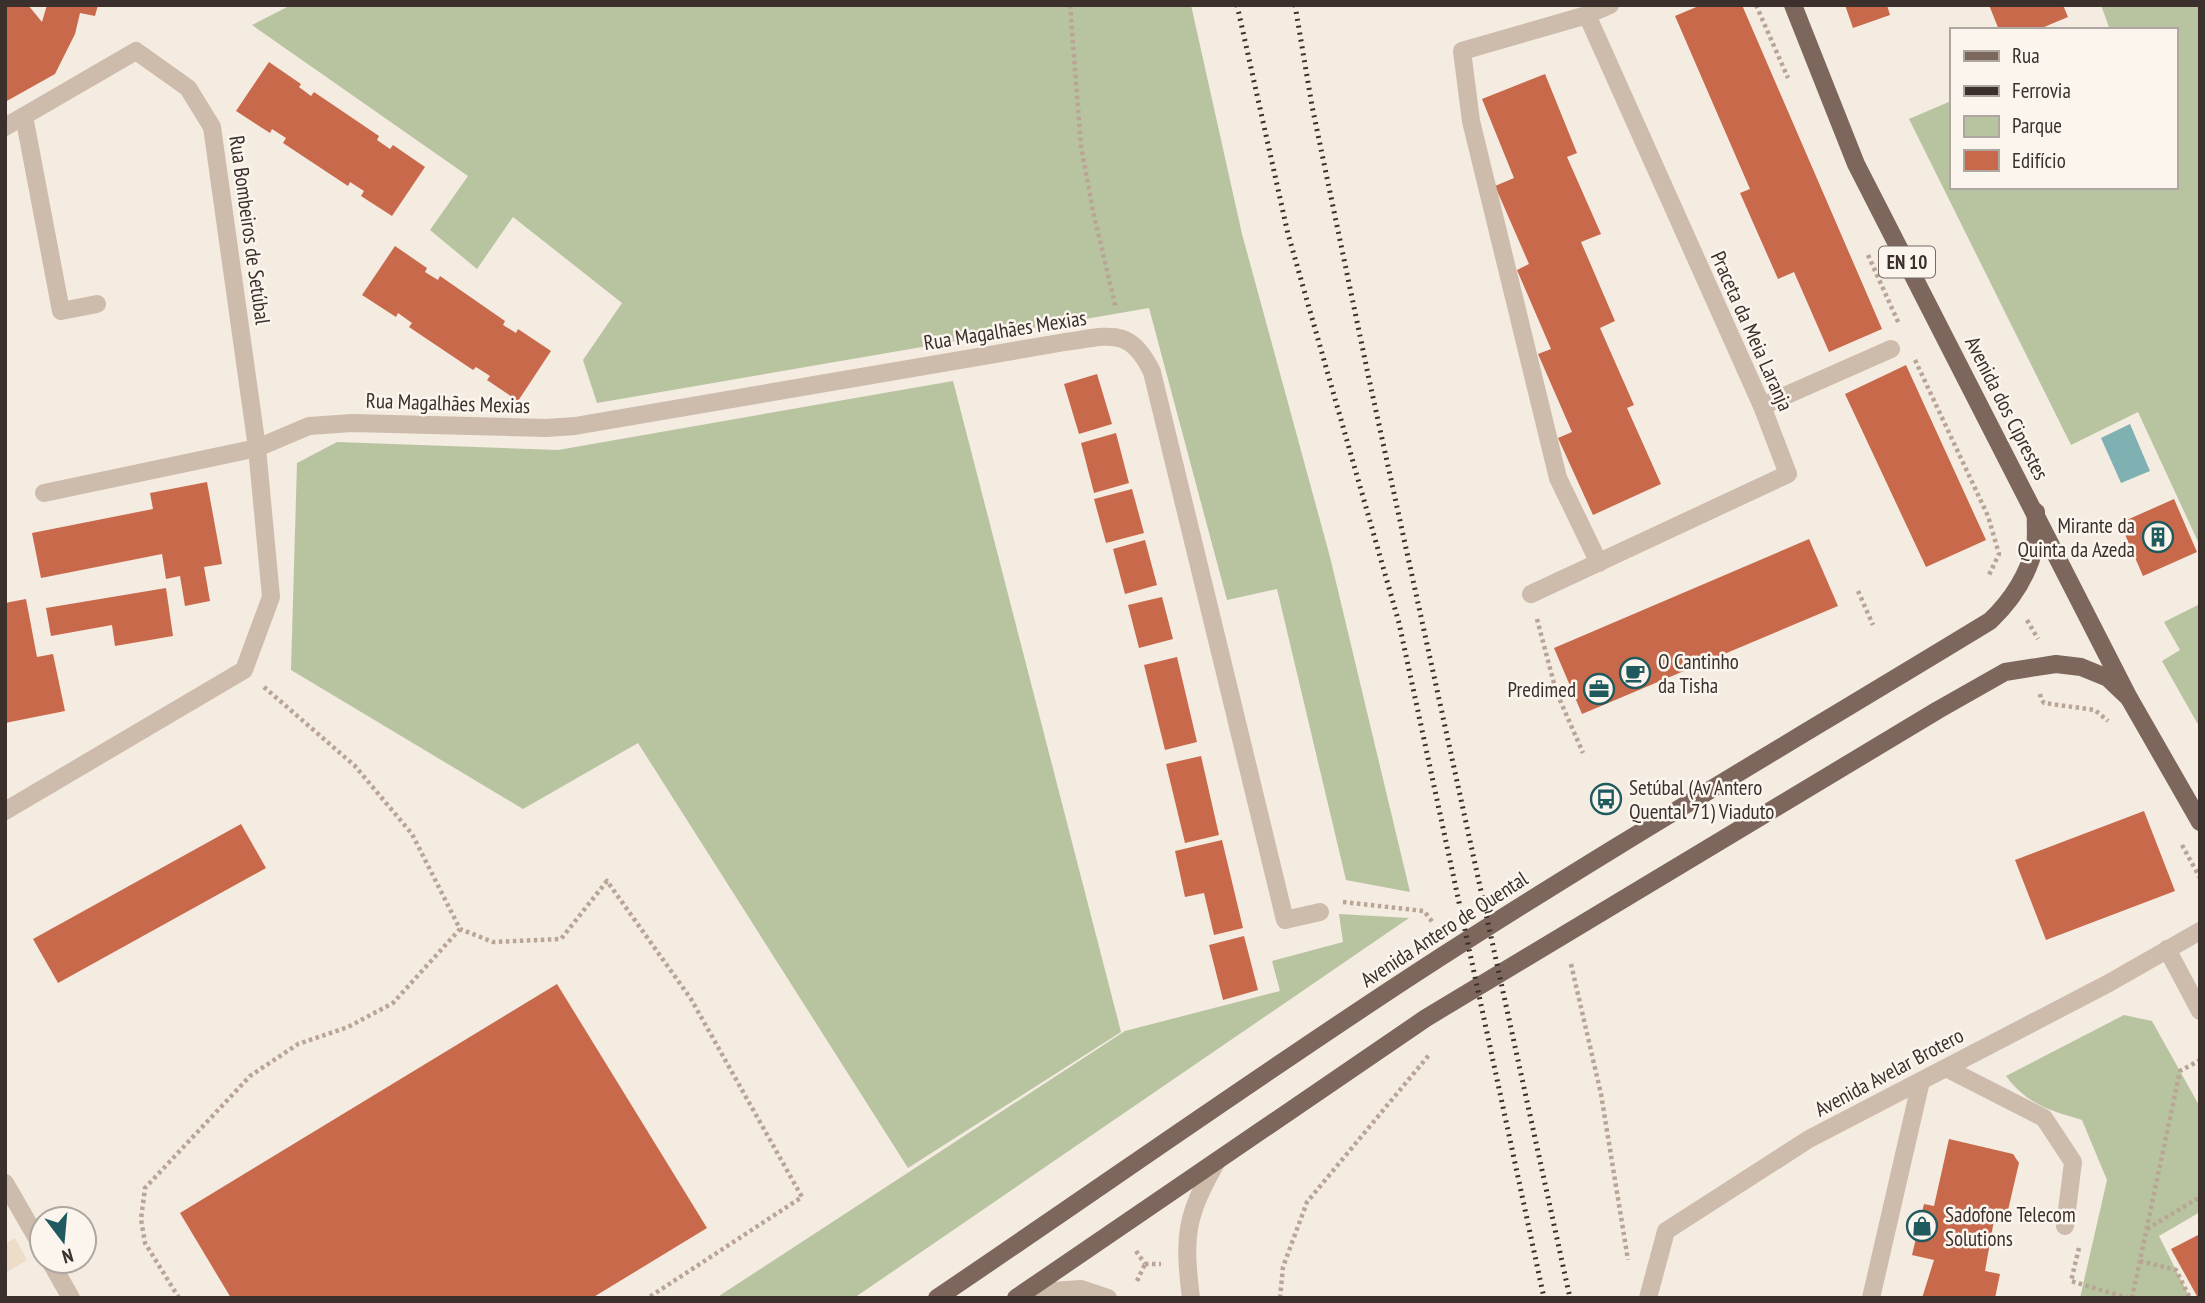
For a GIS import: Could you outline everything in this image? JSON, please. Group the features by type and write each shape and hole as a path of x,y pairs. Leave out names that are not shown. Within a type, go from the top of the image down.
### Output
{"main road":[{"name":"Avenida dos Ciprestes","path":"1793,5 1856,163 2130,698 2200,822"},
{"name":"Avenida Antero de Quental","path":"937,1298 1417,972 1634,836 1990,621 2005,607 2028,566 2035,544 2036,512"},
{"path":"1020,1295 1426,1018 1938,710 2006,672 2056,664 2081,667 2108,678 2130,698"}],"street":[{"path":"1599,562 1558,478 1471,121 1462,51 1587,15 1610,5"},
{"name":"Praceta da Meia Laranja","path":"1531,594 1788,474 1762,406 1587,15"},
{"name":"Rua Bombeiros de Setúbal","path":"24,116 136,51 188,88 212,127 257,448 271,597 244,670"},
{"path":"5,127 24,116 61,311 97,304"},
{"name":"Rua Magalhães Mexias","path":"44,493 257,448 309,426 352,423 501,428 575,426 1065,342 1123,337"},
{"path":"1123,337 1136,346 1152,372 1285,920 1320,912"},
{"path":"1762,406 1891,349"},
{"path":"5,811 244,670"},
{"name":"Avenida Avelar Brotero","path":"1648,1298 1666,1231 1809,1139 2109,983 2200,931"},
{"path":"2167,949 2200,1011"},
{"path":"1946,1068 2044,1118 2073,1162 2064,1226"},
{"path":"1871,1298 1922,1081"},
{"path":"1191,1298 1186,1249 1188,1223 1197,1196 1217,1161"},
{"path":"5,1183 28,1223"},
{"path":"58,1275 71,1298"},
{"path":"1020,1295 1081,1289 1108,1298"}],"path":[{"path":"1070,5 1081,146 1093,211 1123,337"},
{"path":"1756,5 1789,79"},
{"path":"1866,251 1902,330"},
{"path":"1912,354 1988,516 1999,554 1984,583"},
{"path":"1858,591 1873,625"},
{"path":"1531,594 1556,691 1583,753"},
{"path":"244,670 346,758 412,834 460,929 493,942 561,939 607,881 691,999 802,1197 648,1298"},
{"path":"2065,704 2095,710 2110,722"},
{"path":"1320,912 1333,901 1424,911 1434,924"},
{"path":"179,1298 145,1243 141,1219 145,1188 250,1076 298,1044 348,1027 393,1003 460,929"},
{"path":"1571,964 1601,1094 1629,1267"},
{"path":"1280,1298 1283,1267 1307,1202 1429,1055"},
{"path":"2064,1226 2083,1231 2071,1281 2130,1298 2180,1071 2200,1060"},
{"path":"2146,1229 2200,1197"},
{"path":"1134,1249 1145,1264"},
{"path":"2140,1261 2176,1270 2190,1298"},
{"path":"1145,1264 1161,1264"},
{"path":"1137,1281 1145,1264"}],"green space":[{"path":"291,5 1191,5 1242,234 1330,557 1410,892 1346,880 1277,589 1227,600 1149,308 597,403 583,360 622,303 513,217 477,269 430,230 468,176 252,25"},
{"path":"2101,5 2200,5 2200,546 2138,412 2071,445 1909,119 1950,101 1950,189 2177,189 2177,28 2109,28"},
{"path":"953,381 1121,1032 908,1168 638,743 523,809 291,670 297,463 337,442 558,450"},
{"path":"2200,604 2200,728 2162,661 2180,650 2164,622"},
{"path":"1339,914 1409,918 854,1298 716,1298 1125,1031 1280,991 1272,961 1343,942"},
{"path":"2124,1015 2152,1021 2200,1107 2200,1212 2159,1236 2190,1298 2080,1298 2107,1180 2082,1120 2031,1100 2006,1076"}],"shaded area":[{"path":"15,1238 27,1260 5,1273 5,1244"}],"water":[{"path":"2130,424 2150,471 2121,483 2101,438"}],"building":[{"path":"5,5 28,5 42,22 47,5 98,5 95,16 80,13 75,34 55,74 5,102"},
{"path":"1701,5 1742,5 1882,329 1829,352 1794,272 1778,279 1740,193 1750,189 1675,16"},
{"path":"1845,5 1887,5 1890,15 1853,28"},
{"path":"1989,5 2063,5 2068,17 2042,28 1998,28"},
{"path":"269,62 301,84 299,87 311,96 314,92 379,136 377,140 390,149 393,145 425,167 392,216 361,196 364,191 350,182 348,186 283,143 286,138 272,129 270,133 236,111"},
{"path":"1545,74 1577,153 1567,157 1601,234 1581,242 1615,321 1600,328 1634,405 1627,408 1661,484 1593,515 1558,438 1572,432 1538,354 1551,349 1517,270 1529,264 1495,186 1514,178 1482,99"},
{"path":"395,246 427,268 425,272 438,280 440,276 505,321 503,325 516,333 518,329 551,351 518,401 487,380 490,376 476,367 473,370 409,327 412,323 398,313 396,317 362,295"},
{"path":"1906,365 1986,540 1926,567 1845,394"},
{"path":"1097,374 1112,424 1079,434 1064,384"},
{"path":"1116,433 1129,483 1094,493 1081,443"},
{"path":"207,482 222,564 204,567 210,601 185,606 180,576 166,579 162,554 41,578 32,533 153,509 150,493"},
{"path":"1132,489 1144,533 1106,543 1094,499"},
{"path":"2174,499 2197,552 2143,576 2120,523"},
{"path":"1809,539 1838,606 1582,714 1554,648"},
{"path":"1145,540 1157,585 1125,594 1113,549"},
{"path":"166,588 173,636 115,646 112,625 51,636 46,608"},
{"path":"1162,597 1173,639 1139,648 1128,605"},
{"path":"26,599 37,657 53,654 65,711 5,723 5,603"},
{"path":"1177,657 1197,742 1165,750 1144,665"},
{"path":"1201,756 1219,835 1185,843 1166,764"},
{"path":"2144,811 2175,891 2046,940 2015,860"},
{"path":"241,824 266,868 58,983 33,939"},
{"path":"1222,840 1243,928 1214,935 1204,893 1185,897 1175,851"},
{"path":"1244,936 1258,990 1223,1000 1209,945"},
{"path":"557,984 707,1228 592,1298 231,1298 180,1213"},
{"path":"1949,1139 2013,1154 2019,1163 2005,1223 1994,1220 1985,1271 2000,1274 1995,1298 1922,1298 1934,1260 1912,1255 1924,1204 1934,1206"},
{"path":"2200,1234 2200,1298 2198,1298 2171,1249"}],"railway":[{"path":"1237,5 1288,234 1399,623 1544,1298"},
{"path":"1295,5 1312,106 1369,379 1570,1298"}],"place":[{"name":"Mirante da Quinta da Azeda","path":"2158,537"},
{"name":"O Cantinho da Tisha","path":"1635,673"},
{"name":"Predimed","path":"1599,689"},
{"name":"Setúbal (Av Antero Quental 71) Viaduto","path":"1606,799"},
{"name":"Sadofone Telecom Solutions","path":"1922,1226"}]}
